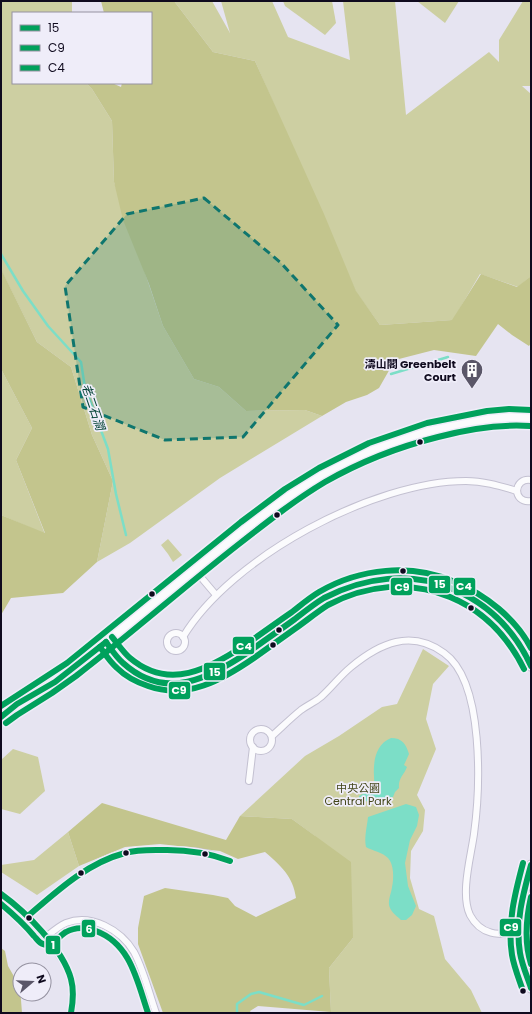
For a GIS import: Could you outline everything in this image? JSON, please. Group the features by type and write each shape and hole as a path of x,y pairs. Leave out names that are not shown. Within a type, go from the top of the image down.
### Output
{"street":[{"path":"1,717 20,702 63,675 106,642 243,530 330,470 362,454 417,434 467,422 497,418 531,418"},
{"path":"531,480 521,482 517,488 522,501 531,501"},
{"path":"183,637 195,619 216,595 254,563 319,523 368,502 418,487 468,481 485,482 517,491"},
{"path":"194,569 216,595"},
{"path":"106,642 128,667 149,679 162,683 200,680 234,662 323,599 334,593 352,585 397,577 447,585 470,597 497,616 509,629 520,643 531,666"},
{"path":"272,736 303,709 321,697 351,667 381,648 404,640 416,640 432,645 447,655 455,663 468,694 476,729 478,747 477,804 467,881 467,907 476,924 486,931 498,935 520,934"},
{"path":"249,781 253,748 250,741 251,734 260,728 264,728 272,736 272,743 265,750 259,751 253,748"},
{"path":"28,916 62,886 98,864 123,854 141,850 184,850 198,851 230,861"},
{"path":"531,865 522,896 519,922 520,952 531,988"},
{"path":"1,894 28,916 46,937 63,961 69,974 73,997 71,1013"},
{"path":"46,937 62,925 77,921 97,923 106,926 116,933 130,947 136,958 156,1013"}],"highlighted area":[{"path":"204,198 281,263 338,325 243,437 165,440 83,407 65,286 127,214"}],"green space":[{"path":"1,1 72,1 72,12 12,12 12,84 87,84 92,89 112,121 114,182 163,326 194,379 219,387 246,411 305,410 322,416 220,478 130,543 97,562 113,481 92,435 71,367 37,342 1,270"},
{"path":"174,1 212,1 230,33 221,1 272,1 288,37 350,60 343,1 395,1 406,115 489,52 499,62 499,40 523,1 531,1 531,86 522,86 531,94 531,276 518,287 480,274 453,320 380,325 356,292 255,61 213,52"},
{"path":"283,1 332,1 336,23 325,35 285,6"},
{"path":"417,1 459,1 445,23"},
{"path":"1,369 32,428 16,460 45,534 1,515"},
{"path":"168,539 182,555 173,562 161,545"},
{"name":"中央公園 Central Park","path":"423,649 449,666 433,684 426,719 436,749 417,795 425,810 423,831 411,851 410,878 419,909 434,916 445,959 471,990 482,1013 331,1013 329,968 353,938 315,836 292,819 240,816 305,756 339,736 382,707 397,704"},
{"path":"13,749 38,757 45,791 20,814 1,809 1,760"},
{"path":"68,832 79,866 37,895 1,872 1,865 34,860"}],"shaded area":[{"path":"101,1 174,1 213,52 255,61 324,214 356,291 380,325 452,320 481,274 517,287 531,276 531,343 529,346 498,324 476,356 434,350 395,360 379,388 367,395 346,402 322,416 305,410 246,411 219,387 194,379 163,326 149,284 123,220 114,182 112,121 92,89 87,84 114,84 121,87 122,84 152,84 152,12 104,12"},
{"path":"1,269 37,342 71,367 92,435 113,481 97,562 63,593 11,598 1,615 1,515 45,533 16,460 32,428 1,369"},
{"path":"391,738 401,740 409,754 404,765 407,767 400,779 399,788 393,797 373,803 366,801 359,802 359,796 374,788 374,765 376,754 382,744"},
{"path":"102,803 226,840 240,816 292,819 351,862 353,938 329,968 331,1012 258,1006 250,1011 251,1013 163,1013 138,944 138,928 144,896 165,888 213,895 228,898 235,906 256,917 296,898 294,890 289,877 265,852 238,859 220,851 160,844 125,847 79,866 68,832"},
{"path":"406,804 416,807 419,815 417,826 410,840 405,863 408,886 416,906 412,915 406,920 401,920 392,912 389,905 393,884 390,861 383,854 366,847 365,840 368,817"},
{"path":"1,948 5,951 8,966 12,973 12,1002 21,1002 22,1013 1,1013"}],"waterway":[{"name":"老二石澗","path":"1,254 23,291 48,326 81,362 85,388 108,449 116,494 126,535"},
{"path":"391,374 448,357"},
{"path":"237,1013 237,1004 251,994 259,992 304,1005 322,996"}],"transit line":[{"name":"C4","path":"1,706 67,663 241,522 285,489 319,468 369,443 427,423 487,411 509,409 531,410"},
{"name":"C9","path":"6,723 76,676 271,519 325,482 394,450 423,441 449,434 484,428 530,426"},
{"name":"C4","path":"112,637 127,656 145,668 159,673 174,675 189,673 217,662 231,654 292,612 315,594 335,584 368,573 403,570 438,576 467,587 508,617 517,627 531,648"},
{"name":"15","path":"106,642 120,661 139,675 155,681 172,683 188,682 204,677 235,661 324,598 355,585 371,581 404,578 437,583 466,595 478,602 509,630 531,666"},
{"name":"C9","path":"100,647 114,666 139,683 162,690 177,691 190,689 204,686 229,674 328,605 357,593 373,589 404,587 419,588 435,592 450,597 474,610 484,617 503,636 518,657 524,669"},
{"name":"15","path":"1,717 17,704 55,682 106,642"},
{"name":"1","path":"28,916 61,888 85,871 125,853 146,850 199,852 230,861"},
{"name":"C9","path":"523,863 515,897 510,932 513,960 523,991"},
{"name":"15","path":"531,865 523,898 518,931 523,966 531,988"},
{"name":"1","path":"1,894 32,921 42,932 67,967 72,983 73,996 71,1013"},
{"name":"C4","path":"531,897 526,930 527,947 531,964"},
{"name":"6","path":"1,904 14,915 39,942 46,945 55,941 66,932 77,928 85,928 96,931 108,937 125,954 131,965 148,1013"}],"place":[{"name":"濤山閣 Greenbelt Court","path":"472,390"}]}
